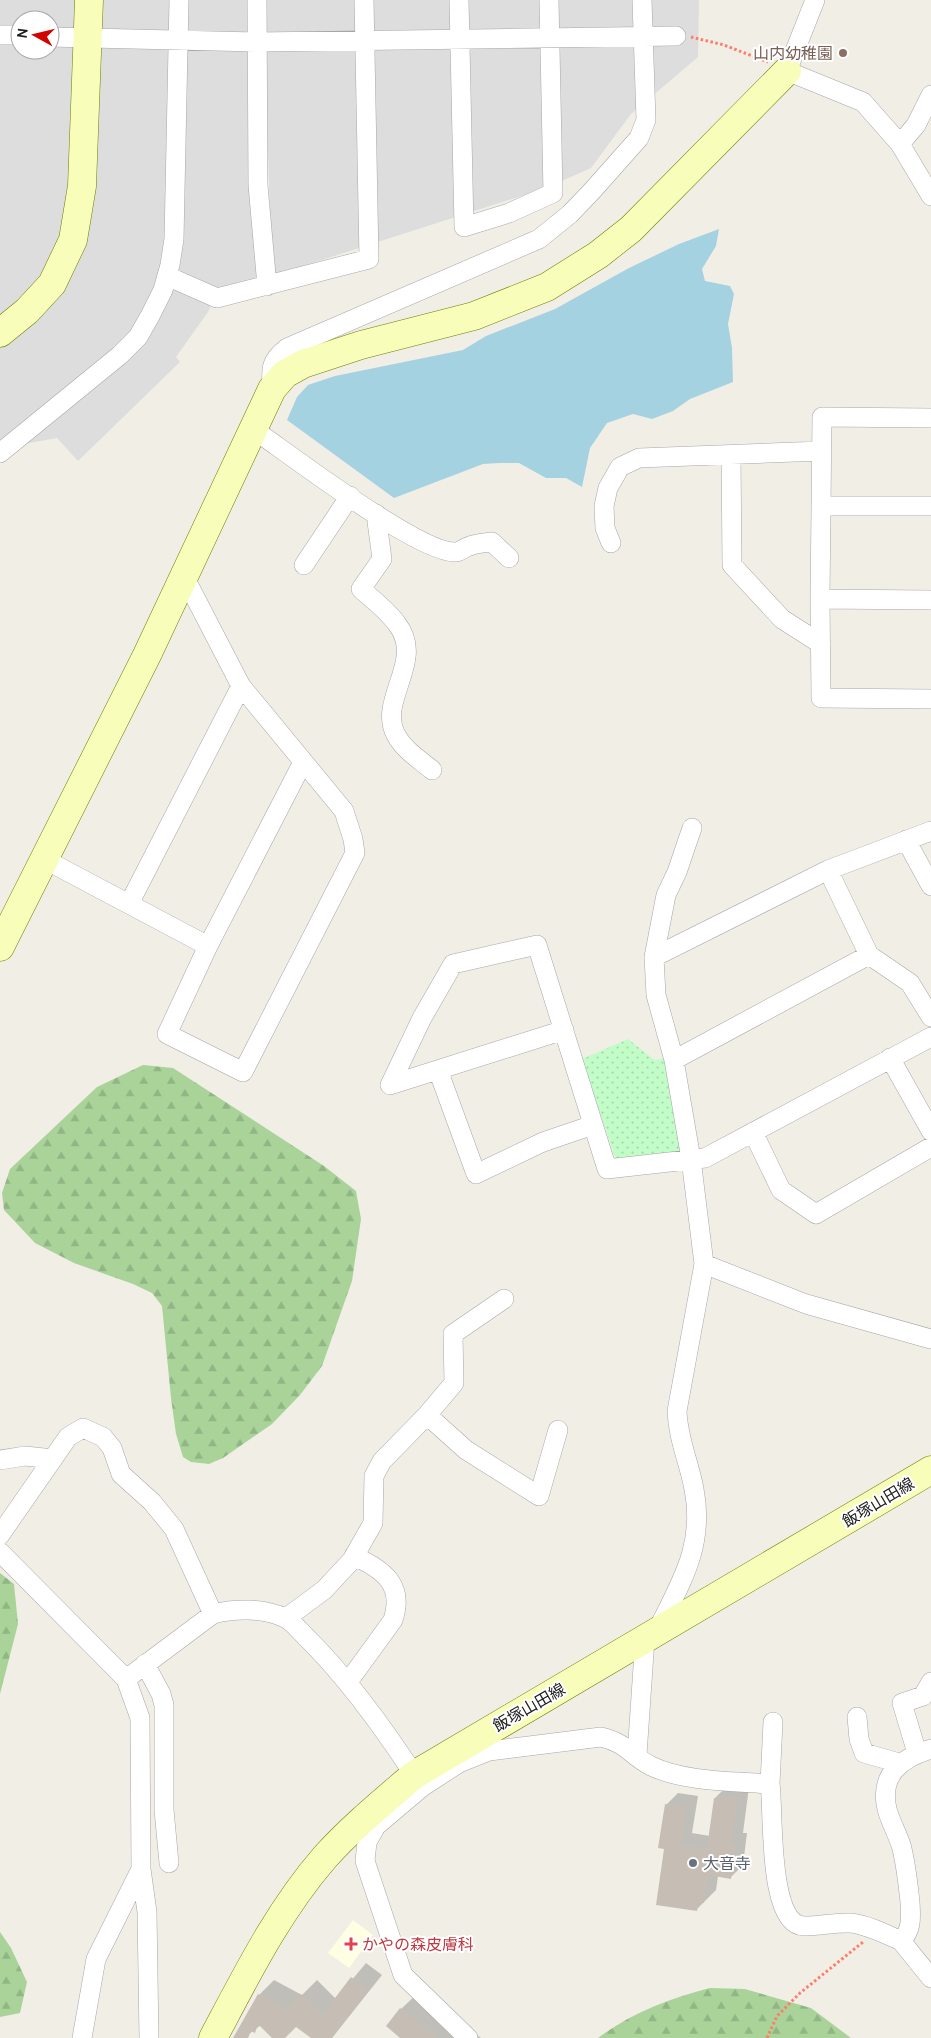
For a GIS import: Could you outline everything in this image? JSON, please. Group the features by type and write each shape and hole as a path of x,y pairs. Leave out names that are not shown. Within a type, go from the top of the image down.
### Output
{"street":[{"path":"0,333 27,311 52,284 73,240 82,186 89,0"},
{"path":"0,453 120,355 138,337 163,290 174,239 179,0"},
{"path":"257,0 258,185 267,286"},
{"path":"167,276 217,298 370,259 364,0"},
{"path":"459,0 464,227 508,213 553,192 549,0"},
{"path":"272,389 271,370 276,357 287,348 539,239 570,214 639,138 646,120 642,0"},
{"path":"0,947 147,655 272,389 286,374 303,364 361,345 474,316 547,287 598,255 631,230 787,71 815,0"},
{"path":"60,37 179,41 365,42 676,36"},
{"path":"787,71 863,102 900,144 931,196"},
{"path":"900,144 916,125 931,95"},
{"path":"931,418 822,418 820,598 821,698 931,699"},
{"path":"253,429 376,514 418,540 442,550 456,552 469,546 492,542 509,558"},
{"path":"611,543 604,528 604,506 608,488 620,467 639,458 822,451"},
{"path":"731,454 732,565 782,619 821,644"},
{"path":"304,565 350,496"},
{"path":"821,506 931,506"},
{"path":"376,514 382,560 361,589 398,624 405,640 407,656 392,707 391,719 396,734 408,751 432,770"},
{"path":"184,576 241,686 344,811 353,839 355,853 243,1072 167,1034 208,946 303,762"},
{"path":"820,598 931,600"},
{"path":"129,904 241,686"},
{"path":"637,1755 651,1634 695,1548 698,1521 694,1489 678,1431 677,1411 704,1264 691,1158 674,1060 656,995 654,957 666,895 692,828"},
{"path":"654,957 828,870 931,831"},
{"path":"906,840 931,886"},
{"path":"44,860 208,946"},
{"path":"828,870 869,955 910,983 931,1017"},
{"path":"564,1030 390,1085 422,1018 453,964 537,945 564,1030 607,1169 691,1158 705,1158 931,1037"},
{"path":"674,1060 869,955"},
{"path":"890,1058 931,1131"},
{"path":"438,1070 476,1174 543,1142 593,1125"},
{"path":"753,1132 781,1190 816,1214 931,1147"},
{"path":"704,1264 806,1304 931,1339"},
{"path":"286,1618 324,1590 354,1556 373,1523 374,1476 382,1461 427,1415 454,1383 453,1334 504,1299"},
{"path":"427,1415 466,1450 539,1496 558,1430"},
{"path":"0,1535 68,1437 82,1428 103,1437 112,1448 121,1474 152,1502 174,1530 213,1614"},
{"path":"0,1460 25,1456 53,1459"},
{"name":"飯塚山田線","path":"213,2038 245,1978 299,1890 325,1857 361,1821 418,1781 651,1634 830,1531 931,1470"},
{"path":"0,1552 126,1678 140,1718 141,1869 147,1912 149,2038"},
{"path":"348,1682 395,1613 392,1587 386,1574 378,1567 354,1556"},
{"path":"126,1678 213,1614 229,1609 252,1611 286,1618 348,1682 418,1781"},
{"path":"145,1664 161,1694 164,1705 164,1810 169,1864"},
{"path":"901,1942 909,1934 911,1915 901,1846 888,1810 886,1784 890,1774 899,1764 924,1751 902,1703 923,1696 931,1682"},
{"path":"857,1717 859,1740 864,1753 899,1764"},
{"path":"773,1722 770,1784 772,1848 787,1915 792,1923 804,1927 852,1923 877,1931 901,1942 931,1978"},
{"path":"468,2038 403,1975 365,1861 367,1842 376,1826 418,1781 489,1751 601,1737 618,1741 651,1766 678,1774 770,1784"},
{"path":"82,2038 96,1959 141,1869"}],"path":[{"path":"676,36 697,38 747,53"},
{"path":"767,2038 777,2016 800,1993 877,1931"}],"shaded area":[{"path":"0,0 249,0 259,283 216,293 208,312 176,357 180,362 78,461 57,438 24,444 0,463"},
{"path":"263,0 699,0 698,57 631,114 591,168 546,188 272,276"},
{"name":"かやの森皮膚科","path":"353,1920 373,1935 349,1968 328,1953"}],"green space":[{"path":"628,1039 655,1060 664,1058 683,1146 679,1156 617,1163 582,1059"},
{"path":"143,1065 173,1068 324,1166 356,1191 361,1219 352,1281 322,1366 300,1395 272,1424 223,1458 209,1464 191,1462 183,1457 176,1434 162,1306 152,1293 133,1284 74,1263 35,1243 4,1210 2,1193 10,1169 97,1087"},
{"path":"0,1573 14,1584 18,1624 0,1694"},
{"path":"0,1932 11,1948 27,1982 20,2013 0,2017"},
{"path":"710,1988 745,1989 811,2008 851,2038 598,2038 624,2021 652,2007"}],"water":[{"path":"719,229 716,246 702,269 705,281 730,286 734,294 728,324 732,348 733,382 690,399 673,411 652,419 633,414 607,423 590,448 582,487 566,478 546,478 519,463 499,463 483,464 394,498 287,420 297,397 308,385 335,376 463,350 486,336 555,309 629,268 679,244"}],"building":[{"path":"714,1798 738,1798 731,1844 736,1845 731,1879 708,1875 704,1903 698,1902 697,1911 656,1905 664,1849 658,1848 665,1804 687,1807 681,1845 707,1848"},
{"path":"351,1977 368,1990 332,2038 311,2038 296,2027 285,2038 272,2038 258,2024 255,2033 251,2031 248,2038 233,2038 258,1994 286,2009 301,1994 322,2015"},
{"path":"400,2008 437,2038 400,2038 386,2026"}],"place":[{"name":"山内幼稚園","path":"843,53"},
{"name":"大音寺","path":"693,1863"},
{"name":"かやの森皮膚科","path":"351,1944"}]}
